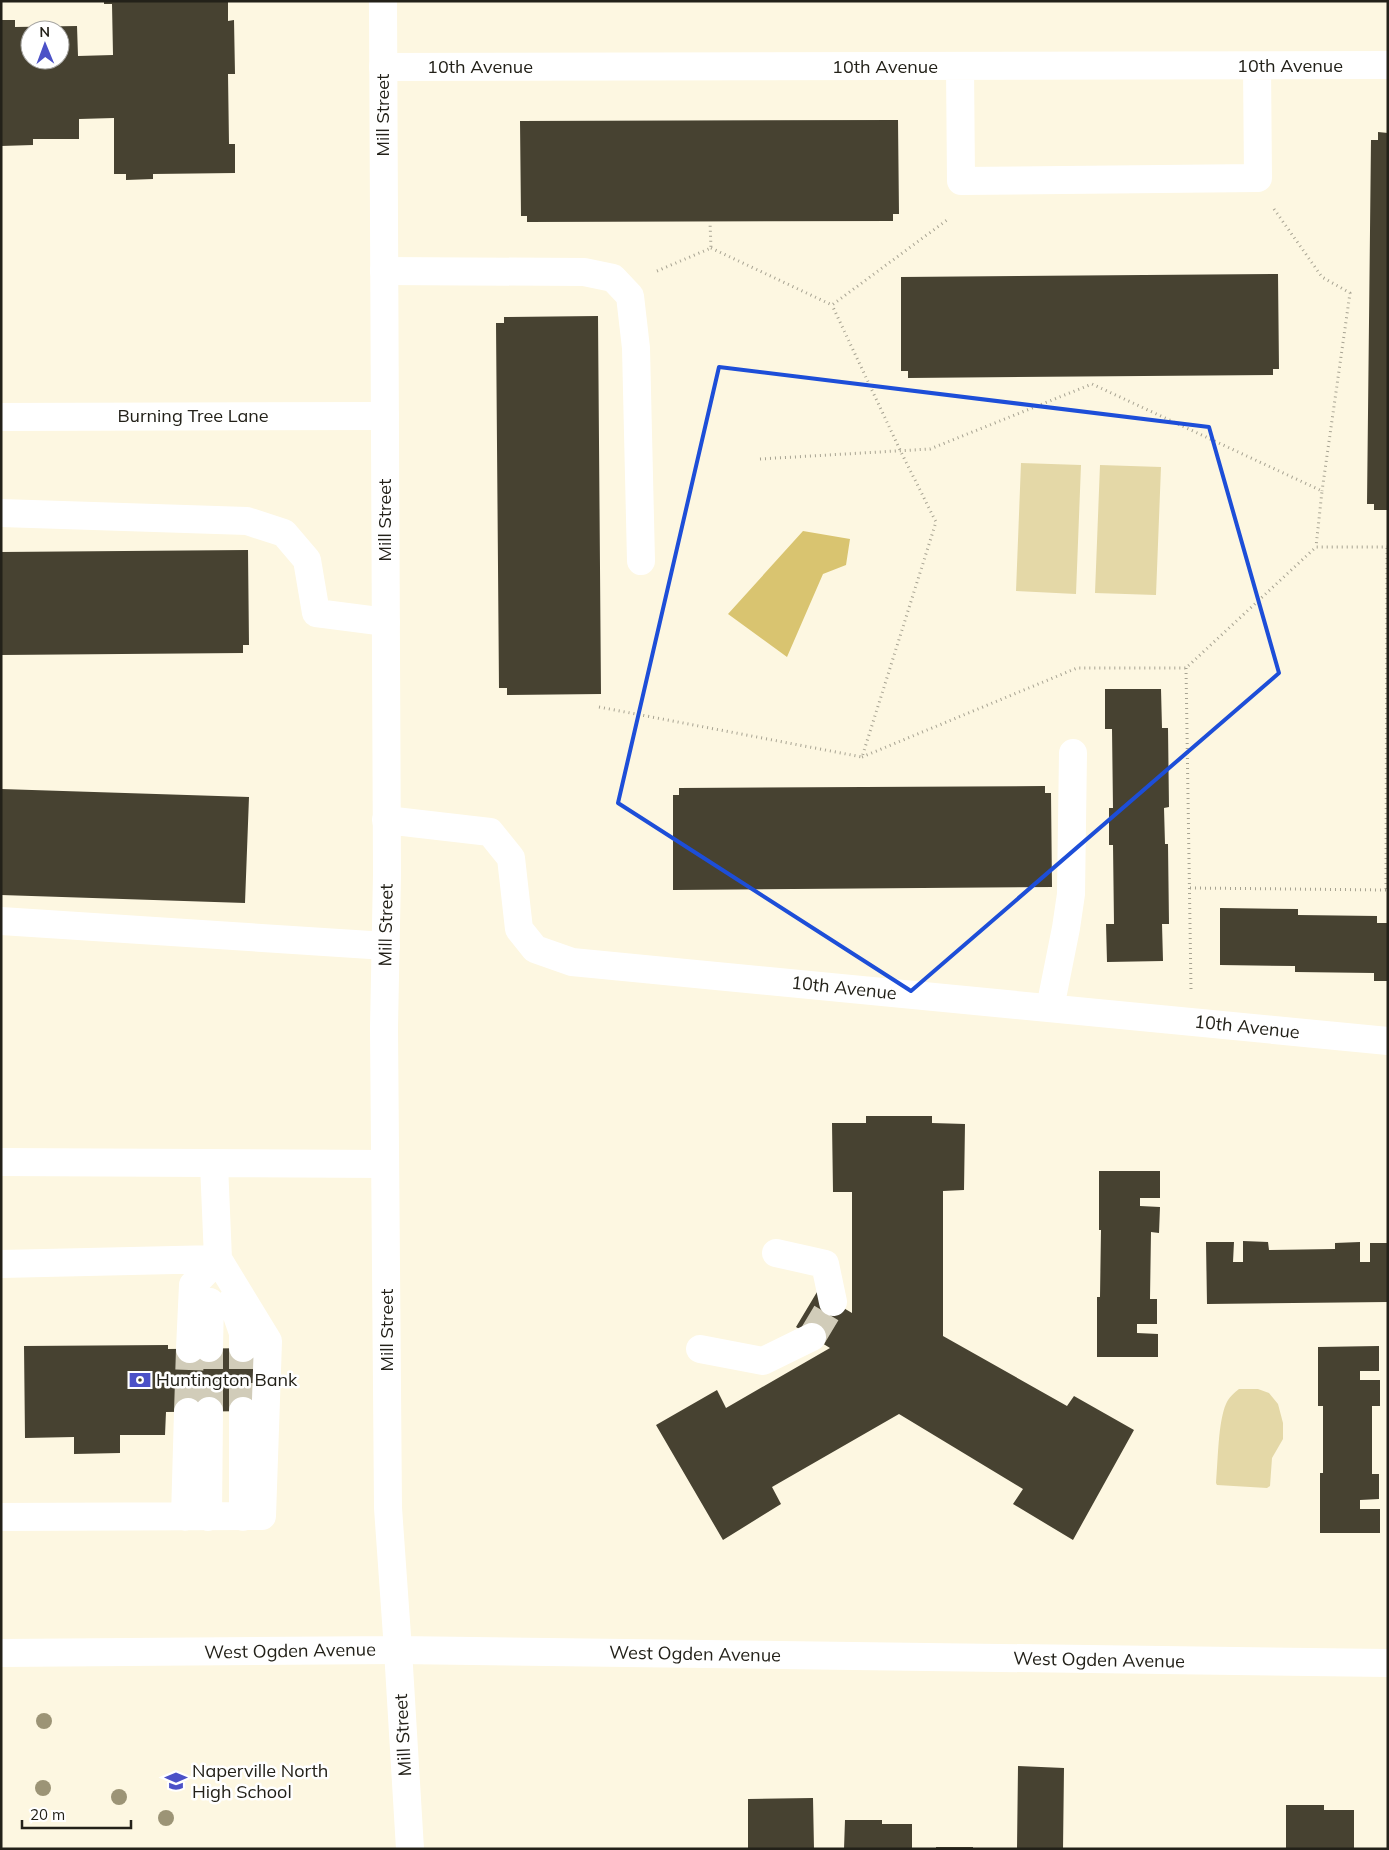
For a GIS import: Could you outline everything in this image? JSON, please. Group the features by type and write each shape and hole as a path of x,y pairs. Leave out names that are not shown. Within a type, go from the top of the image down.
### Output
{"main road":[{"name":"Mill Street","path":"383,1 388,1508 410,1849"},
{"name":"10th Avenue","path":"383,67 1388,65"},
{"path":"960,66 961,181 1258,178 1258,66"},
{"path":"384,271 584,272 613,278 622,287 630,296 636,348 641,560"},
{"name":"Burning Tree Lane","path":"1,417 385,416"},
{"path":"1,513 247,521 284,534 307,560 316,614 386,622"},
{"path":"1050,1008 1071,894 1073,753"},
{"name":"10th Avenue","path":"386,820 490,832 511,858 519,929 535,949 572,962 1388,1041"},
{"path":"1,921 386,946"},
{"path":"1,1162 386,1164"},
{"path":"214,1164 218,1259 217,1349 193,1284 218,1259"},
{"path":"776,1253 825,1264 833,1302"},
{"path":"1,1264 218,1259"},
{"path":"1,1518 262,1516 268,1341 218,1259"},
{"path":"700,1349 763,1361 812,1337"},
{"path":"215,1517 216,1412 215,1517"},
{"name":"West Ogden Avenue","path":"1,1653 398,1650 1388,1664"}],"path":[{"path":"599,707 862,757 1077,668 1186,668 1316,547 1350,293 1322,278 1274,209"},
{"path":"832,305 947,220"},
{"path":"710,222 711,248"},
{"path":"657,271 711,248 832,305 936,522 862,757"},
{"path":"760,459 930,449 1092,384 1322,491"},
{"path":"1190,888 1387,890 1387,547 1316,547"},
{"path":"1186,668 1191,989"}],"highlighted area":[{"path":"719,367 1209,427 1279,673 911,991 618,803"}],"shaded area":[{"path":"1021,463 1081,465 1076,594 1016,591"},
{"path":"1100,465 1161,467 1156,595 1095,593"},
{"path":"803,531 850,539 846,565 823,574 787,657 728,614"},
{"path":"1239,1389 1258,1389 1269,1393 1278,1404 1283,1423 1283,1439 1272,1458 1270,1486 1267,1488 1217,1485 1216,1483 1223,1412 1229,1399"}],"building":[{"path":"104,1 228,1 228,21 234,20 235,74 228,74 229,144 235,144 235,173 153,174 153,179 126,180 126,174 114,174 114,118 79,119 79,139 33,139 33,145 1,146 1,20 15,20 15,27 20,27 20,70 70,70 70,26 77,26 78,56 113,55 112,4 104,4"},
{"path":"898,120 899,214 893,214 893,221 527,222 527,216 521,216 520,121"},
{"path":"1378,132 1388,133 1388,510 1374,510 1374,504 1367,504 1371,140 1378,140"},
{"path":"1278,274 1279,369 1273,369 1273,375 908,378 908,371 901,371 901,277"},
{"path":"598,316 601,694 507,695 507,688 499,688 496,323 504,323 504,317"},
{"path":"248,550 249,645 243,645 243,653 1,655 1,552"},
{"path":"1105,689 1161,689 1162,728 1168,728 1169,807 1164,808 1165,844 1168,844 1169,924 1162,924 1163,961 1107,962 1106,924 1114,924 1113,845 1109,845 1109,808 1113,808 1112,729 1105,729"},
{"path":"1045,786 1045,793 1051,793 1052,887 673,890 673,795 679,795 679,788"},
{"path":"1,789 249,797 245,903 1,895"},
{"path":"1220,908 1298,909 1298,915 1377,916 1377,923 1388,923 1388,981 1374,981 1374,973 1295,972 1295,966 1220,965"},
{"path":"866,1116 932,1116 932,1123 965,1124 964,1190 943,1191 943,1336 1067,1406 1074,1396 1134,1430 1073,1540 1013,1504 1023,1489 899,1414 772,1487 781,1504 723,1540 656,1425 717,1390 726,1408 830,1348 796,1327 817,1292 852,1313 852,1192 833,1192 832,1123 866,1123"},
{"path":"1099,1171 1160,1171 1160,1198 1140,1198 1140,1206 1160,1207 1159,1233 1151,1232 1150,1299 1157,1299 1157,1324 1137,1324 1137,1333 1158,1334 1158,1357 1097,1357 1097,1297 1100,1297 1101,1230 1099,1230"},
{"path":"1243,1241 1268,1242 1269,1250 1335,1249 1335,1243 1360,1242 1360,1262 1370,1262 1370,1243 1388,1243 1388,1302 1207,1304 1206,1242 1234,1242 1233,1262 1243,1262"},
{"name":"Huntington Bank","path":"168,1345 168,1349 256,1348 257,1411 166,1412 165,1435 120,1435 120,1453 74,1454 74,1437 25,1438 24,1346"},
{"path":"1379,1346 1379,1371 1360,1371 1360,1380 1380,1380 1380,1406 1372,1406 1372,1474 1379,1474 1379,1499 1360,1500 1360,1509 1380,1509 1380,1533 1320,1533 1320,1473 1323,1473 1323,1406 1318,1406 1318,1347"},
{"path":"1018,1766 1064,1768 1063,1849 1017,1849"},
{"path":"813,1798 814,1849 748,1849 748,1799"},
{"path":"1286,1805 1324,1805 1324,1810 1354,1810 1354,1849 1286,1849"},
{"path":"845,1820 882,1820 882,1824 912,1824 912,1849 844,1849"},
{"path":"936,1847 973,1847 973,1849 936,1849"}],"tunnel":[{"path":"812,1337 833,1302"},
{"path":"209,1348 209,1411"},
{"path":"243,1348 243,1411"},
{"path":"188,1412 190,1349"}],"place":[{"name":"Huntington Bank","path":"140,1380"},
{"name":"Naperville North High School","path":"176,1781"}]}
